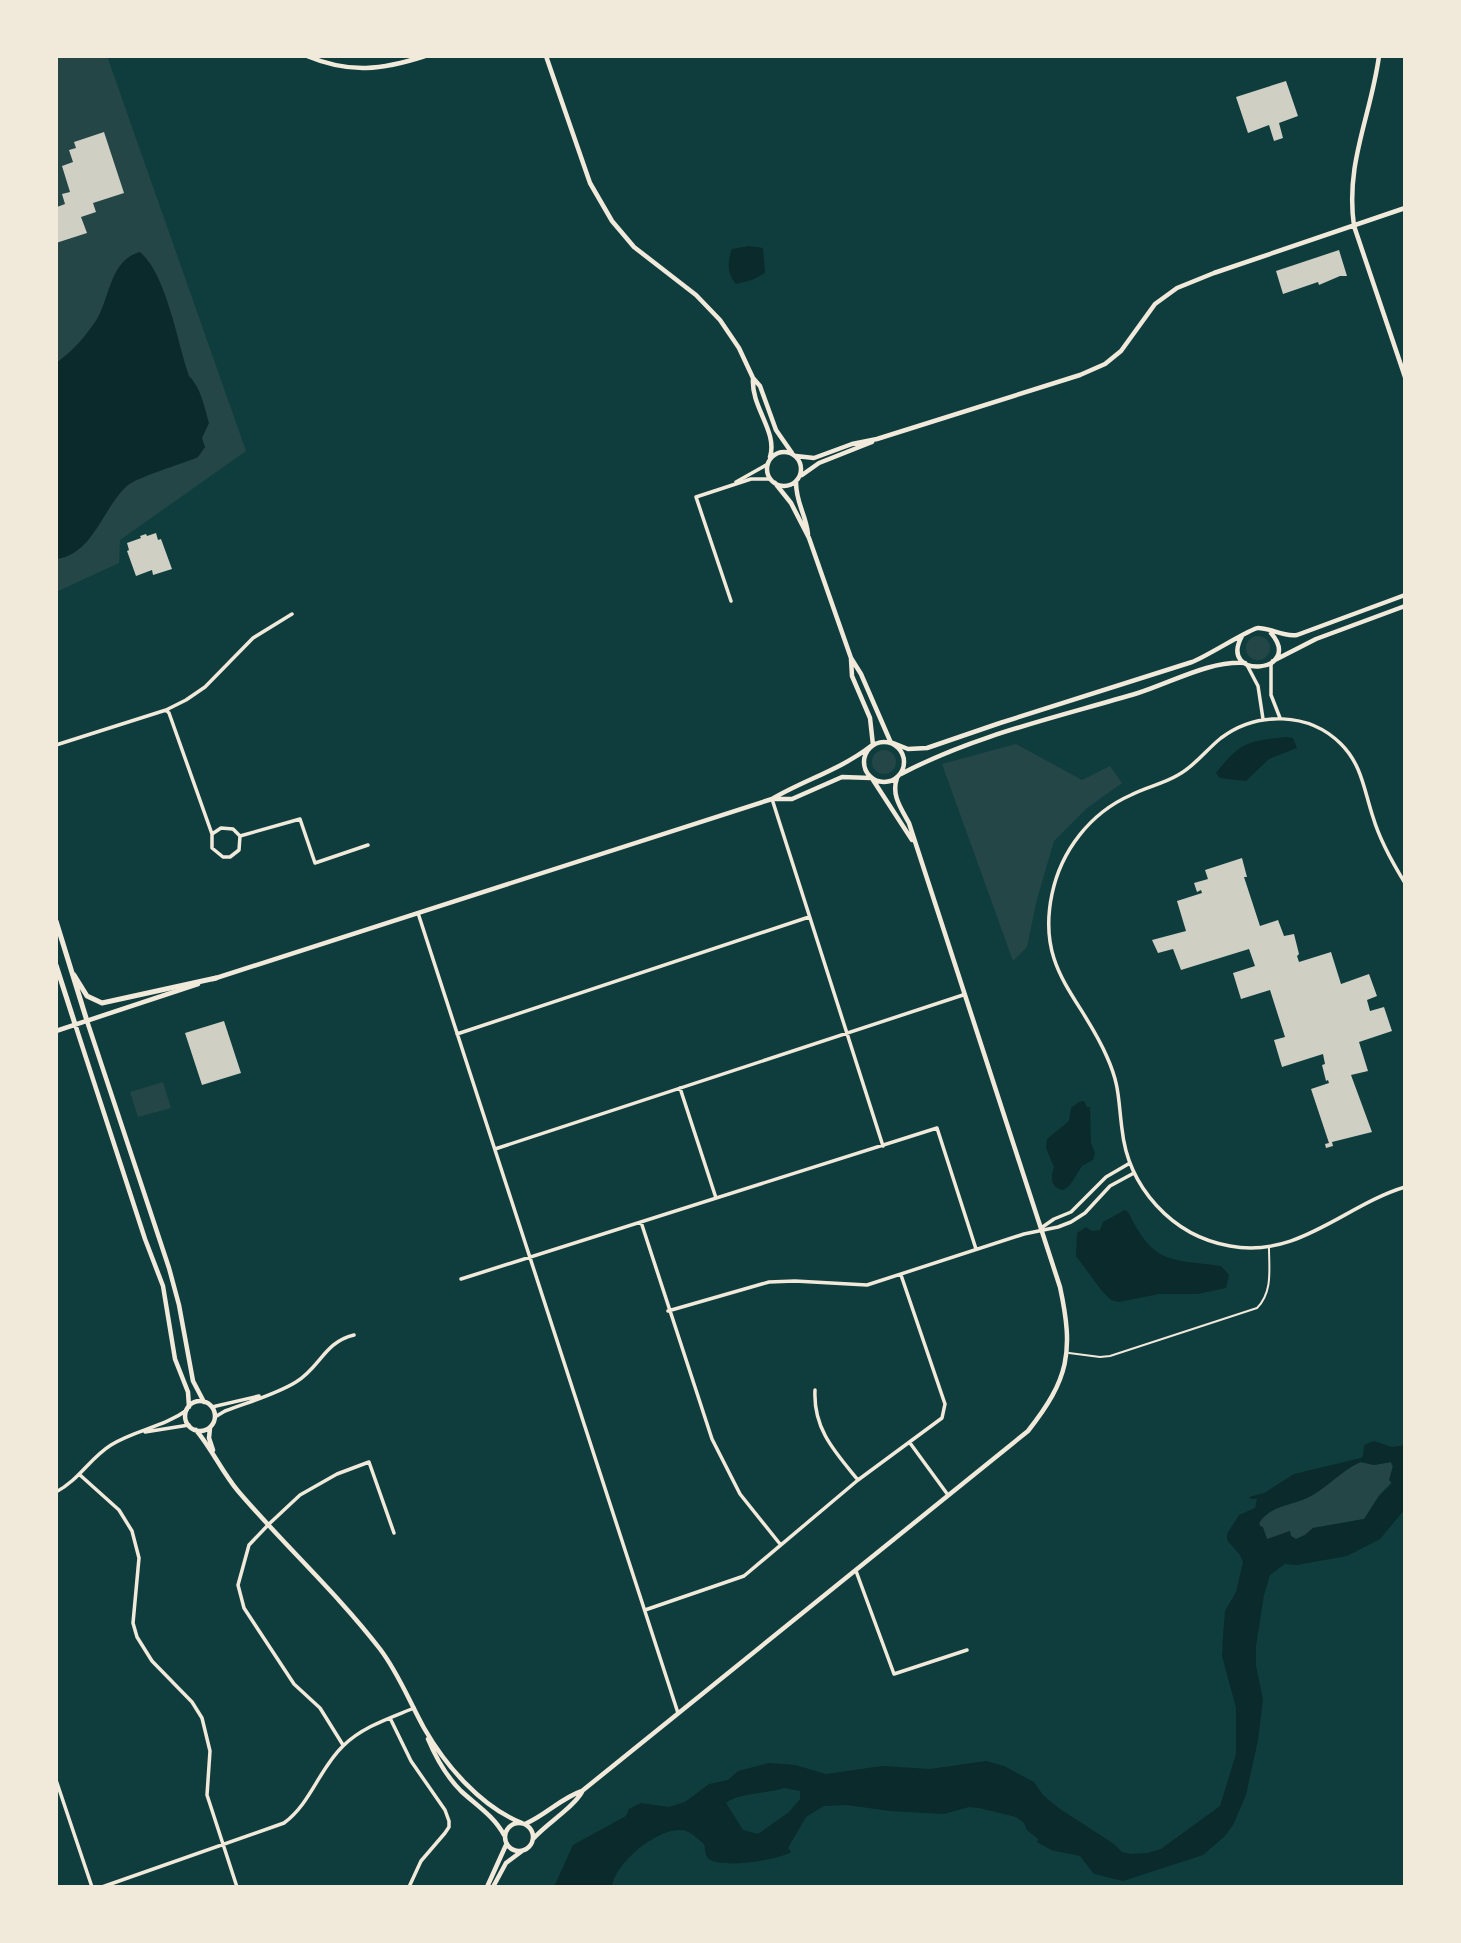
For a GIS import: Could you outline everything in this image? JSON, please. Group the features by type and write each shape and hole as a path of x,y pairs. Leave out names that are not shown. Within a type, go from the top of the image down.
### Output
{"main road":[{"path":"56,921 87,1021"},
{"path":"56,965 75,1024"},
{"path":"74,975 91,1000 102,1003 216,978"}],"street":[{"path":"307,56 335,66 358,69 390,67 425,56"},
{"path":"546,56 599,202 634,247 690,290 720,320 760,386 776,430 801,465 797,480 797,500 806,521 808,538"},
{"path":"1379,56 1377,74 1353,166 1350,196 1354,226 1405,377"},
{"path":"728,486 782,452 814,458 1095,369 1121,351 1155,304 1177,288 1405,208"},
{"path":"504,1835 511,1824 541,1817 571,1795 582,1791 1028,1431 1046,1407 1063,1375 1068,1353 1068,1324 1060,1287 909,823 895,796 905,763 904,757 892,743 851,658 808,538 791,503 770,478 769,462 773,443 752,389 753,378"},
{"path":"775,483 786,486 819,463 877,439"},
{"path":"731,601 696,497 751,480 770,478"},
{"path":"56,1031 772,799 841,766 881,742 908,749 927,748 1192,662 1219,650 1252,629 1283,636 1297,635 1405,595"},
{"path":"772,799 792,799 842,777 872,778 885,782 934,757 1016,729 1142,692 1212,666 1230,662 1256,668 1316,639 1405,606"},
{"path":"56,745 166,709 205,687 253,638 292,614"},
{"path":"1268,631 1278,643 1277,654 1272,662 1271,695 1280,718"},
{"path":"1244,635 1238,650 1258,685 1263,719"},
{"path":"851,658 852,676 870,718 872,746 864,762 902,827 913,840"},
{"path":"166,709 212,834 212,848 223,857 230,857 239,850 240,836 233,829 226,827 212,834"},
{"path":"1405,883 1385,849 1364,781 1342,745 1319,728 1280,718 1263,719 1227,733 1180,775 1126,796 1100,814 1077,837 1052,891 1050,934 1058,971 1096,1035 1117,1081 1121,1097 1122,1130 1130,1163 1144,1190 1159,1209 1177,1224 1193,1233 1230,1246 1269,1247 1299,1239 1372,1199 1405,1187"},
{"path":"772,799 883,1146"},
{"path":"240,836 300,818 315,863 368,845"},
{"path":"417,912 678,1713"},
{"path":"457,1034 809,917"},
{"path":"495,1149 963,995"},
{"path":"87,1021 169,1268 179,1306 192,1381 204,1402"},
{"path":"75,1024 163,1286 175,1359 188,1392 186,1419 189,1425 196,1430 238,1491 371,1638 396,1673 447,1774 460,1790 494,1820 504,1835 506,1844 512,1850 523,1850"},
{"path":"680,1088 716,1198"},
{"path":"461,1279 937,1128 976,1249"},
{"path":"1040,1230 1054,1219 1070,1212 1106,1177 1130,1163"},
{"path":"668,1311 769,1282 867,1285 901,1275 976,1249 1071,1222 1085,1213 1111,1186 1135,1173"},
{"path":"641,1222 712,1439 740,1494 780,1544"},
{"path":"644,1610 744,1576 858,1480 942,1418 945,1404 901,1275"},
{"path":"217,1460 209,1439 210,1427 215,1418 224,1411 305,1377 334,1343 354,1335"},
{"path":"815,1390 814,1409 829,1446 858,1480"},
{"path":"56,1492 74,1481 101,1452 117,1442 172,1420 196,1402 212,1406 274,1392"},
{"path":"212,1406 215,1418"},
{"path":"136,1434 189,1425"},
{"path":"196,1430 202,1431 210,1427"},
{"path":"910,1442 948,1495"},
{"path":"343,1745 320,1708 294,1684 244,1608 238,1585 249,1545 269,1524 300,1495 337,1474 369,1462 394,1533"},
{"path":"80,1475 119,1510 132,1531 138,1559 133,1623 137,1637 152,1661 192,1702 202,1718 210,1751 207,1796 237,1887"},
{"path":"856,1571 894,1674 967,1650"},
{"path":"102,1887 277,1827 292,1817 343,1745 359,1732 414,1708"},
{"path":"390,1718 411,1761 445,1810 449,1822 446,1831 421,1861 410,1887"},
{"path":"424,1728 477,1793 502,1813 531,1829 533,1839"},
{"path":"56,1780 92,1887"},
{"path":"493,1887 506,1863 530,1846 533,1839 577,1800 582,1791"},
{"path":"487,1887 506,1844"}],"lane":[{"path":"1068,1353 1110,1356 1257,1308 1265,1300 1269,1283 1269,1247"}],"shaded area":[{"path":"56,56 107,56 246,451 120,540 119,563 56,592"},
{"path":"749,246 763,248 765,273 736,284 729,267 732,249"},
{"path":"140,252 149,262 164,291 189,375 203,402 209,423 202,438 205,447 198,457 132,482 119,495 88,540 69,556 56,559 56,363 79,343 97,319 112,280 122,263"},
{"path":"1258,636 1269,643 1270,648 1263,659 1258,660 1247,653 1246,648 1253,637"},
{"path":"1293,738 1297,748 1269,759 1246,781 1220,778 1216,773 1231,755 1245,745"},
{"path":"1016,744 1082,780 1110,766 1122,783 1087,808 1054,841 1037,899 1027,947 1013,961 942,764"},
{"path":"884,750 893,753 896,762 893,771 884,774 875,771 872,762 875,753"},
{"path":"163,1082 171,1108 138,1117 130,1092"},
{"path":"1084,1101 1087,1107 1090,1107 1091,1143 1095,1153 1093,1160 1082,1166 1070,1185 1063,1190 1052,1182 1054,1167 1046,1148 1047,1139 1069,1121 1071,1108"},
{"path":"1125,1210 1146,1241 1164,1256 1221,1266 1229,1275 1226,1288 1197,1294 1159,1294 1119,1302 1111,1300 1076,1256 1077,1233 1086,1227 1092,1231 1100,1230 1103,1222"},
{"path":"1374,1441 1392,1447 1405,1445 1405,1509 1380,1539 1347,1556 1297,1565 1285,1564 1270,1575 1256,1646 1256,1666 1263,1699 1258,1740 1246,1795 1233,1825 1225,1836 1203,1855 1123,1881 1094,1874 1080,1856 1051,1850 1037,1842 1038,1839 1016,1817 969,1807 944,1814 847,1805 824,1806 806,1817 788,1848 791,1852 784,1855 750,1862 716,1862 707,1857 704,1844 693,1835 683,1830 670,1831 648,1842 628,1859 620,1868 612,1887 554,1887 573,1845 626,1816 629,1809 641,1803 669,1807 685,1802 709,1784 728,1780 738,1771 769,1763 795,1765 826,1774 882,1766 930,1769 986,1761 1004,1766 1034,1782 1043,1795 1060,1809 1122,1852 1147,1853 1161,1849 1220,1806 1236,1754 1236,1708 1222,1656 1225,1611 1236,1592 1243,1562 1227,1540 1227,1534 1239,1515 1255,1508 1257,1499 1249,1497 1264,1493 1294,1474 1361,1458 1364,1445","holes":["1361,1462 1374,1465 1391,1462 1393,1466 1389,1480 1392,1483 1379,1496 1364,1519 1313,1528 1296,1539 1291,1536 1290,1531 1267,1539 1259,1523 1270,1512 1311,1496","784,1788 800,1791 800,1799 789,1812 758,1834 743,1830 726,1803 739,1797"]},
{"path":"1360,1462 1374,1465 1391,1462 1393,1473 1390,1483 1364,1519 1313,1528 1296,1539 1291,1536 1290,1531 1267,1540 1259,1523 1264,1517 1276,1509 1311,1496"}],"building":[{"path":"1286,81 1298,116 1279,123 1283,138 1274,141 1269,125 1248,133 1236,97"},
{"path":"104,132 124,193 93,203 96,212 81,217 87,233 56,243 57,207 65,204 62,194 70,192 62,166 73,162 69,150 76,148 74,142"},
{"path":"1339,250 1347,276 1283,294 1276,271"},
{"path":"156,533 158,540 161,539 172,569 153,575 152,570 136,576 127,551 127,543 141,538 140,536"},
{"path":"1242,858 1247,877 1244,877 1260,926 1278,920 1284,936 1294,934 1299,962 1331,952 1341,984 1369,974 1377,996 1367,1000 1370,1011 1384,1007 1392,1031 1359,1042 1368,1071 1351,1075 1372,1132 1332,1142 1333,1146 1326,1148 1325,1144 1329,1143 1311,1089 1329,1083 1322,1065 1325,1064 1323,1054 1282,1067 1274,1040 1285,1037 1270,990 1241,999 1233,973 1255,966 1249,949 1181,970 1173,949 1158,953 1152,940 1186,931 1177,901 1202,893 1201,890 1197,892 1194,883 1208,879 1205,870"},
{"path":"224,1021 241,1073 202,1085 185,1033"}]}
